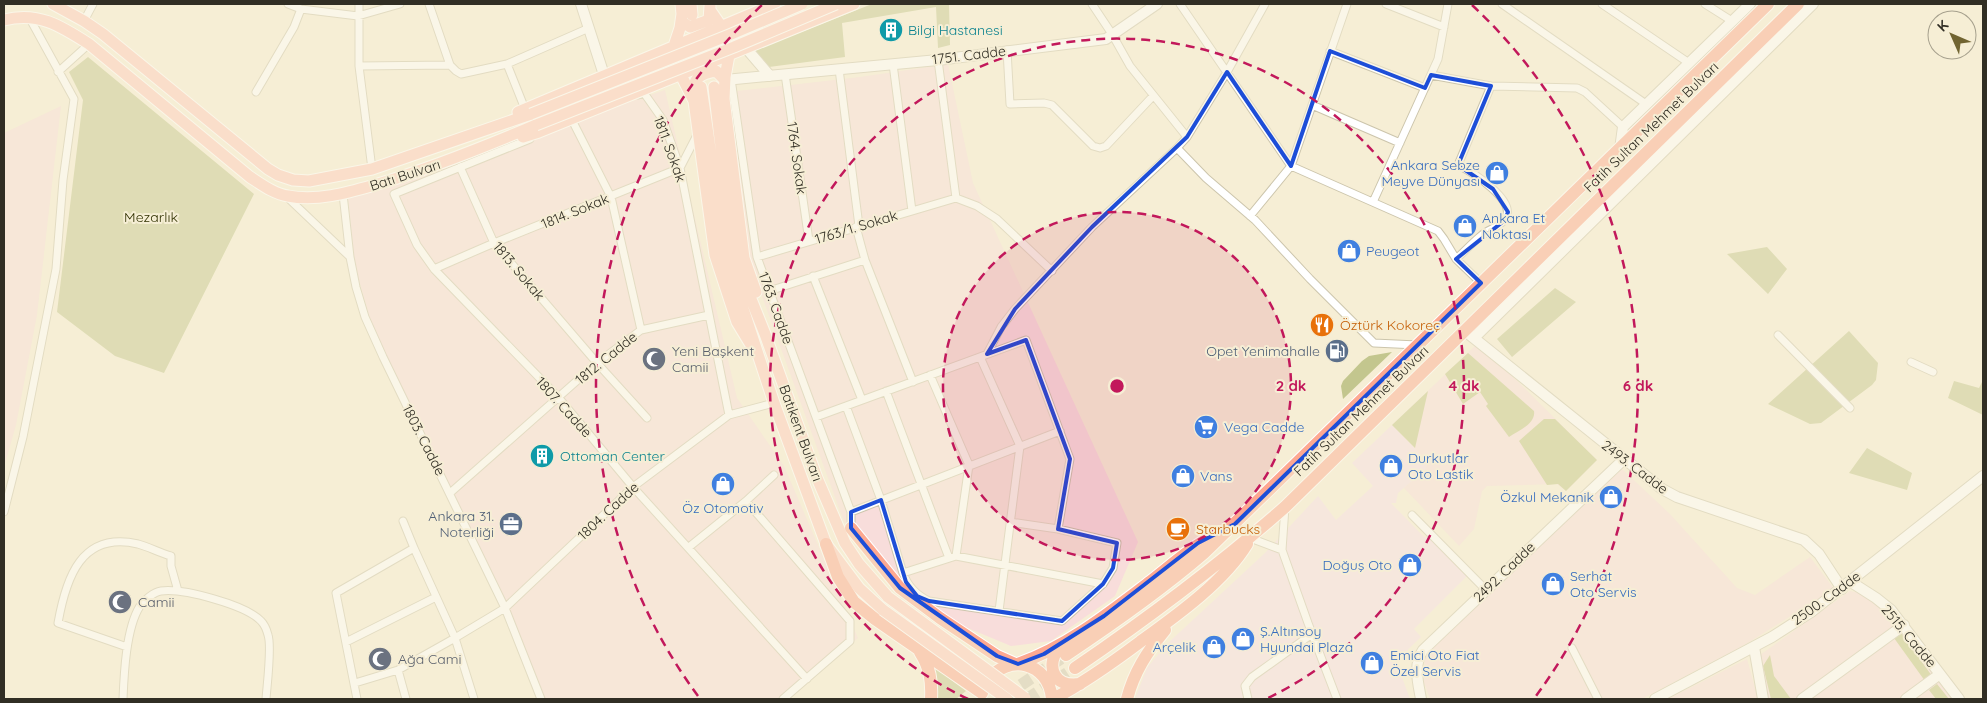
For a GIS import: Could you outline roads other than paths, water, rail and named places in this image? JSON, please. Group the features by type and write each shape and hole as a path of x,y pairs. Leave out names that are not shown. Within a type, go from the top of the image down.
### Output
{"highway":[{"name":"Fatih Sultan Mehmet Bulvarı","path":"980,697 984,685 992,673 1003,666 1063,651 1120,619 1174,579 1235,524 1768,4"},
{"name":"Fatih Sultan Mehmet Bulvarı","path":"1075,668 1130,631 1250,538 1285,507 1470,334 1798,4"},
{"path":"851,528 900,588 940,618 997,656 1016,664 1027,665 1042,675 1046,680 1053,699 1083,684 1180,614 1238,560 1250,538"},
{"path":"826,544 838,577 854,602 875,619 918,648 980,697"},
{"path":"1127,699 1132,681 1141,661 1180,614"},
{"path":"918,648 927,662 932,680 931,699"},
{"path":"1063,651 1052,658 1053,674 1068,684 1083,684"}],"main road":[{"name":"Batı Bulvarı","path":"53,4 104,34 259,162 278,175 292,180 309,181 372,170 504,122 528,111 729,35 802,4"},
{"path":"681,4 681,20 674,46 681,75 692,96"},
{"path":"528,111 604,75 775,4"},
{"name":"Batı Bulvarı","path":"4,20 29,17 47,20 67,30 89,44 250,177 267,188 287,196 314,197 343,194 415,173 734,47 836,4"},
{"path":"500,140 504,142 539,132 854,4"},
{"path":"681,20 690,27 701,24 709,20 708,8"},
{"path":"708,8 721,26 729,55 728,80 724,99 744,258 765,318 765,334"},
{"path":"728,80 716,71 696,78 692,96 715,255 737,322 762,364"},
{"name":"Batıkent Bulvarı","path":"701,87 726,256 774,403 826,544 859,588 883,610 1007,699"},
{"name":"Batıkent Bulvarı","path":"714,87 733,249 821,487 845,543 859,564 888,597 1026,699"},
{"path":"851,528 859,564"}],"street":[{"path":"84,21 93,4"},
{"path":"288,4 302,9 358,16 400,4"},
{"path":"359,4 359,66 372,170"},
{"path":"429,4 450,65 461,74 507,64 589,28"},
{"path":"581,4 604,75"},
{"path":"1092,4 1130,66 1187,137"},
{"name":"1751. Cadde","path":"728,80 938,60 1106,39 1157,4"},
{"path":"1180,4 1291,166 1438,231 1456,259 1482,283"},
{"path":"984,355 1001,327 1015,309 1092,227 1187,137 1227,72 1265,4"},
{"path":"1250,216 1291,166 1347,4"},
{"path":"1386,4 1444,27"},
{"path":"1372,202 1438,60 1448,4"},
{"path":"1502,4 1646,104"},
{"path":"1602,4 1689,63"},
{"path":"1705,4 1732,21"},
{"path":"1620,149 1623,127 1750,4"},
{"path":"1470,334 1813,4"},
{"path":"256,92 302,9"},
{"path":"4,512 23,437 56,269 63,180 74,98 29,17"},
{"path":"58,72 89,44"},
{"path":"746,48 770,76"},
{"path":"1007,50 1010,104 1044,103 1052,105 1097,148 1106,146 1153,96"},
{"path":"1330,51 1425,88"},
{"path":"938,60 956,198 977,206 997,219 1052,271"},
{"path":"507,64 528,111"},
{"path":"893,64 912,211"},
{"path":"359,66 450,65"},
{"path":"839,69 857,227 866,260 912,382"},
{"name":"1764. Sokak","path":"785,74 809,241"},
{"path":"1431,75 1491,86 1577,88 1585,92 1623,127"},
{"name":"1763. Cadde","path":"728,80 757,257 851,512 851,528"},
{"path":"1456,259 1482,234 1505,220 1508,212 1506,204 1493,189 1468,169 1458,165 1491,86"},
{"name":"1811. Sokak","path":"394,194 644,93 663,120 680,168 729,415"},
{"path":"1312,104 1400,143"},
{"name":"1812. Cadde","path":"450,493 597,363 641,330 611,197 573,122"},
{"path":"680,168 698,133"},
{"path":"1177,148 1206,178 1250,216 1374,343 1418,345"},
{"name":"1813. Sokak","path":"460,167 494,243 647,418"},
{"name":"1814. Sokak","path":"434,269 680,168"},
{"name":"1803. Cadde","path":"343,194 350,257 365,317 505,608 541,699"},
{"name":"1807. Cadde","path":"394,194 417,245 434,269 558,397 633,487 807,679"},
{"path":"287,196 350,257"},
{"name":"1763/1. Sokak","path":"757,257 956,198"},
{"path":"769,291 866,260"},
{"path":"813,276 862,400"},
{"path":"641,330 709,315"},
{"name":"2493. Cadde","path":"1470,334 1623,460 1662,489 1670,494 1804,540 1819,554 1842,589"},
{"path":"1778,335 1850,408"},
{"path":"816,417 1026,340 1070,459 1058,529"},
{"path":"984,355 1020,446 999,611"},
{"path":"1910,362 1933,372"},
{"path":"930,375 969,466 952,557"},
{"path":"886,391 921,484 952,557"},
{"name":"1804. Cadde","path":"355,683 398,670 505,608 633,487 729,415 774,403"},
{"path":"846,406 881,500 906,582 917,596 929,601 1062,621 1103,584 1113,568 1117,543 1058,529 1010,522"},
{"path":"851,512 1060,431"},
{"name":"2492. Cadde","path":"1421,699 1416,665 1423,650 1623,460"},
{"path":"689,547 746,501 774,475"},
{"name":"2500. Cadde","path":"1655,699 1754,647 1811,612 1981,481"},
{"path":"746,501 850,621 850,641 783,699"},
{"path":"1285,507 1282,550 1337,699"},
{"path":"1412,515 1486,590"},
{"path":"403,522 455,638 474,699"},
{"path":"1250,538 1282,550"},
{"path":"127,646 58,623 62,598 69,577 76,565 86,555 106,543 126,542 140,544 153,551 171,556 171,566 178,591"},
{"path":"356,699 355,683 336,593 414,548"},
{"path":"903,573 952,557 1004,564 1103,584"},
{"name":"2515. Cadde","path":"1851,582 1891,610 1959,699"},
{"path":"123,699 127,646 133,623 140,606 159,591 178,591 212,598 252,614 262,622 269,636 266,699"},
{"path":"346,642 436,596"},
{"path":"1802,699 1904,625"},
{"path":"1248,699 1245,686 1252,677 1312,634"},
{"path":"1754,647 1764,699"},
{"path":"1572,648 1598,699"},
{"path":"398,670 406,699"},
{"path":"1906,699 1940,674"}],"tunnel":[{"path":"1006,695 1066,655"},
{"path":"1027,699 1075,668"}],"place":[{"name":"Bilgi Hastanesi","path":"891,30"},
{"name":"Ankara Sebze Meyve Dünyası","path":"1497,173"},
{"name":"Ankara Et Noktası","path":"1465,226"},
{"name":"Peugeot","path":"1349,251"},
{"name":"Öztürk Kokoreç","path":"1322,325"},
{"name":"Opet Yenimahalle","path":"1337,351"},
{"name":"Yeni Başkent Camii","path":"654,359"},
{"name":"Vega Cadde","path":"1206,427"},
{"name":"Ottoman Center","path":"542,456"},
{"name":"Durkutlar Oto Lastik","path":"1391,466"},
{"name":"Vans","path":"1183,476"},
{"name":"Öz Otomotiv","path":"723,484"},
{"name":"Özkul Mekanik","path":"1611,497"},
{"name":"Ankara 31. Noterliği","path":"511,524"},
{"name":"Starbucks","path":"1178,529"},
{"name":"Doğuş Oto","path":"1410,565"},
{"name":"Serhat Oto Servis","path":"1553,584"},
{"name":"Camii","path":"120,602"},
{"name":"Ş.Altınsoy Hyundai Plaza","path":"1243,639"},
{"name":"Arçelik","path":"1214,647"},
{"name":"Ağa Cami","path":"380,659"},
{"name":"Emici Oto Fiat Özel Servis","path":"1372,663"}],"park label":[{"name":"Mezarlık","path":"151,217"}]}
